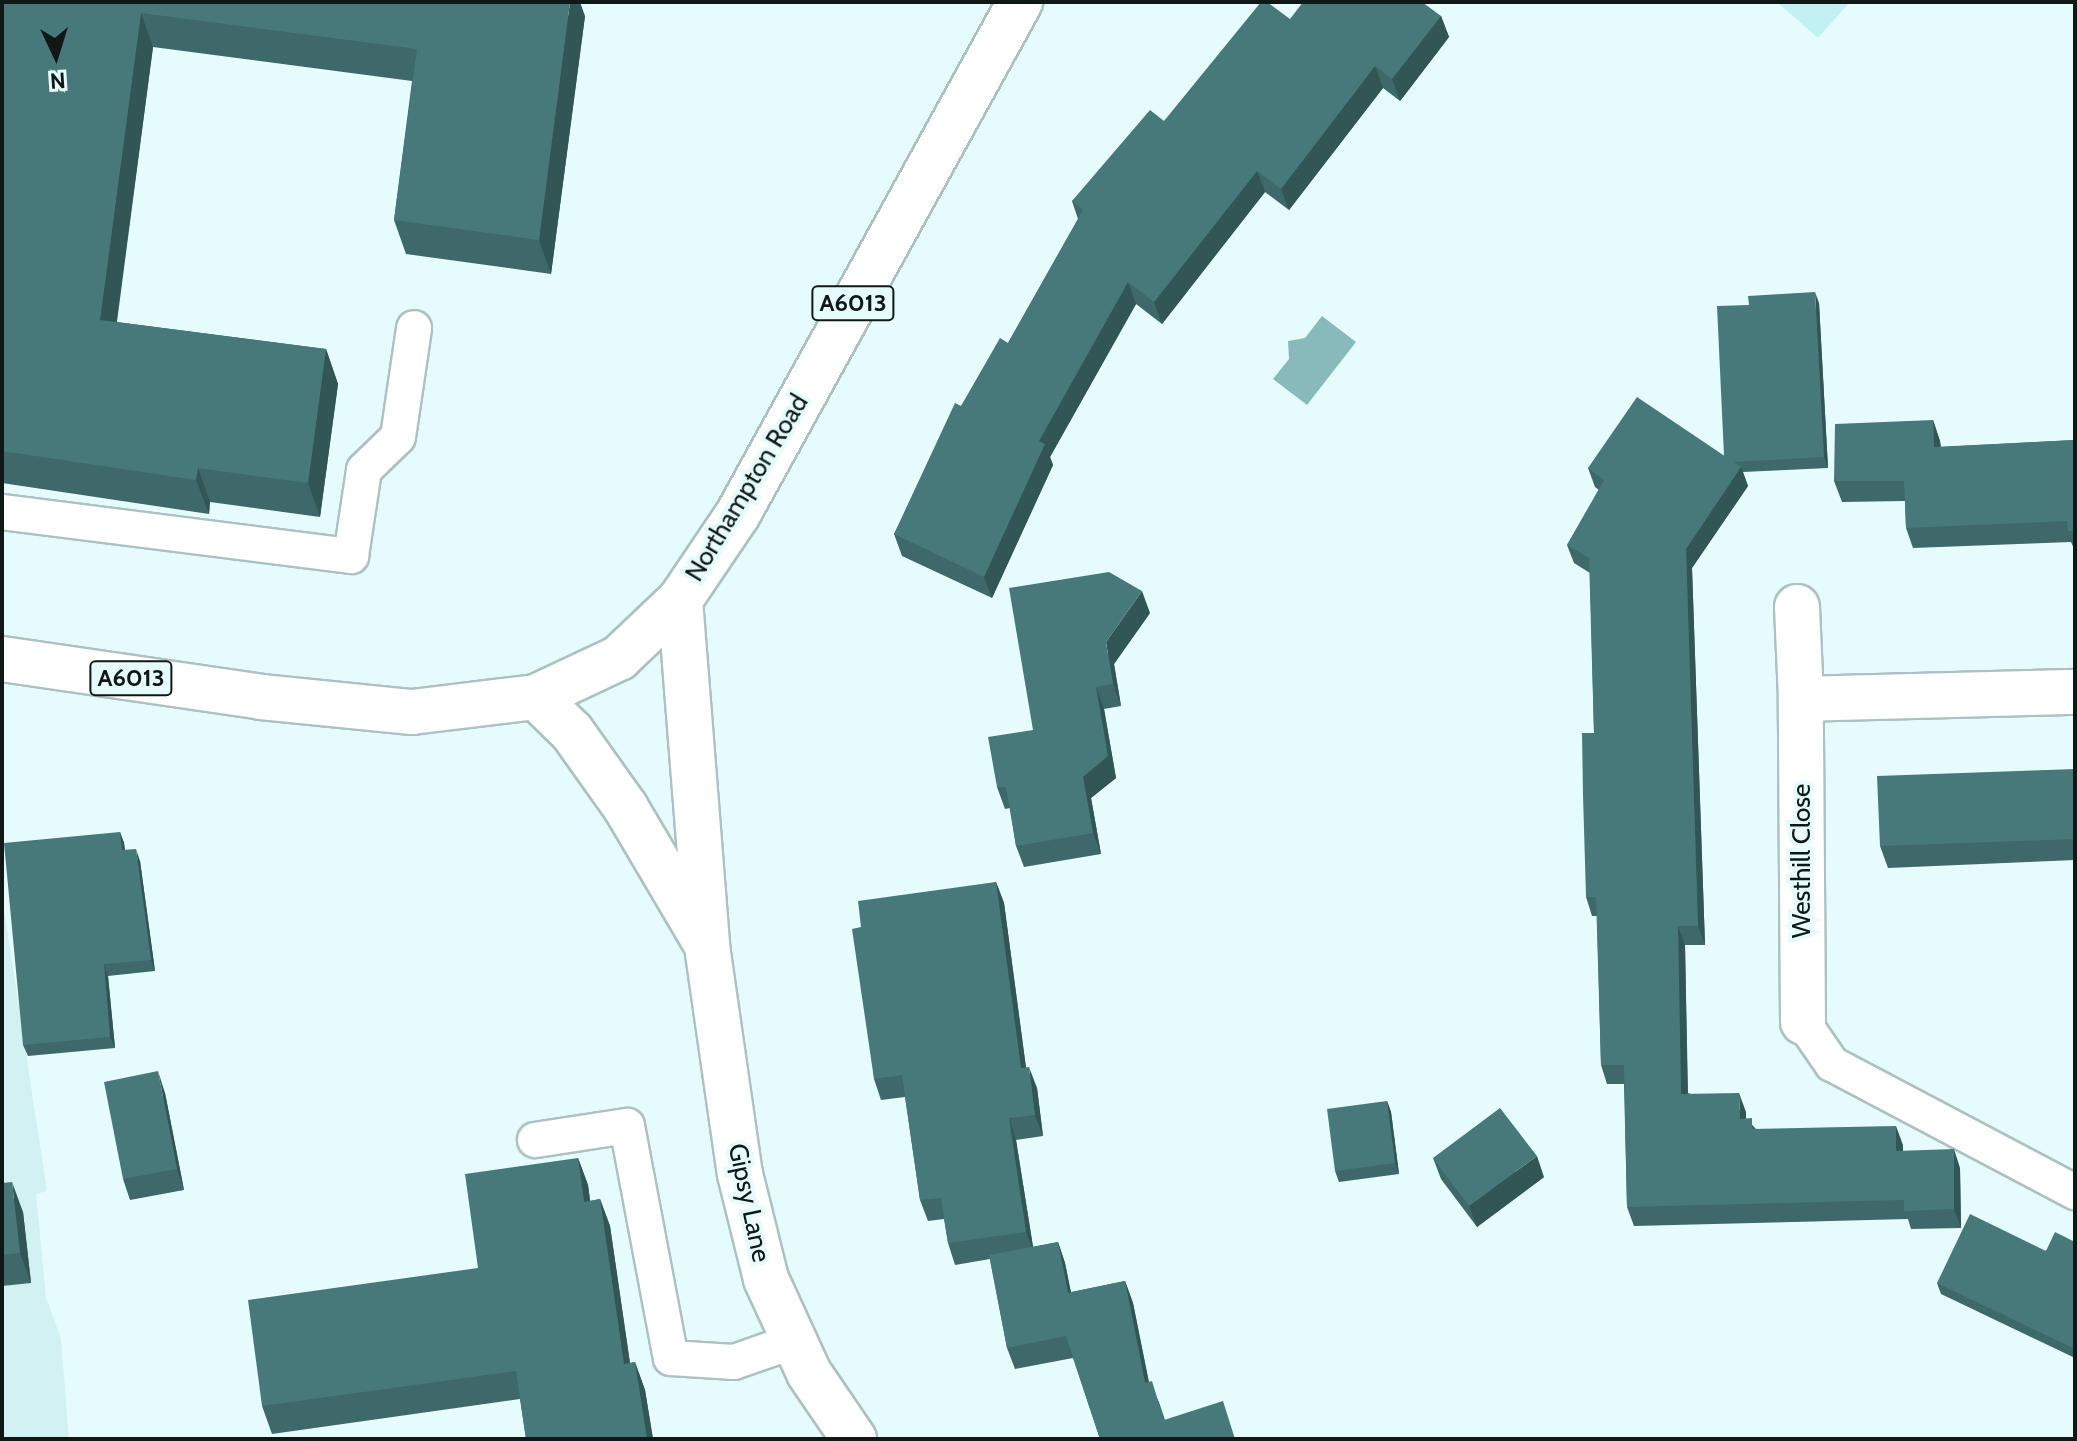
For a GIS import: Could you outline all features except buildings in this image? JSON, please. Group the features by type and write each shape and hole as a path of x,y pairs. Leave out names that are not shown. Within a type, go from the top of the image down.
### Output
{"main road":[{"name":"Northampton Road","path":"2,659 261,697 412,712 536,697 619,658 680,600 738,514 1020,2"},
{"name":"Gipsy Lane","path":"680,600 707,946 740,1174 766,1279 794,1341 854,1439"},
{"name":"Westhill Close","path":"1797,607 1801,699 1803,1022"},
{"path":"1801,699 2075,692"},
{"name":"Gipsy Lane","path":"536,697 572,732 626,808 707,946"}],"lane":[{"path":"2,512 351,556 364,470 398,437 414,328"},
{"path":"1803,1022 1832,1064 2075,1192"},
{"path":"535,1140 627,1126 671,1358 734,1362 794,1341"}],"shaded area":[{"path":"1777,2 1850,2 1818,38"},
{"path":"1322,316 1356,342 1307,405 1273,379 1289,359 1288,341 1305,338"},
{"path":"2,896 47,1191 36,1194 46,1297 61,1339 69,1439 2,1439"}]}
